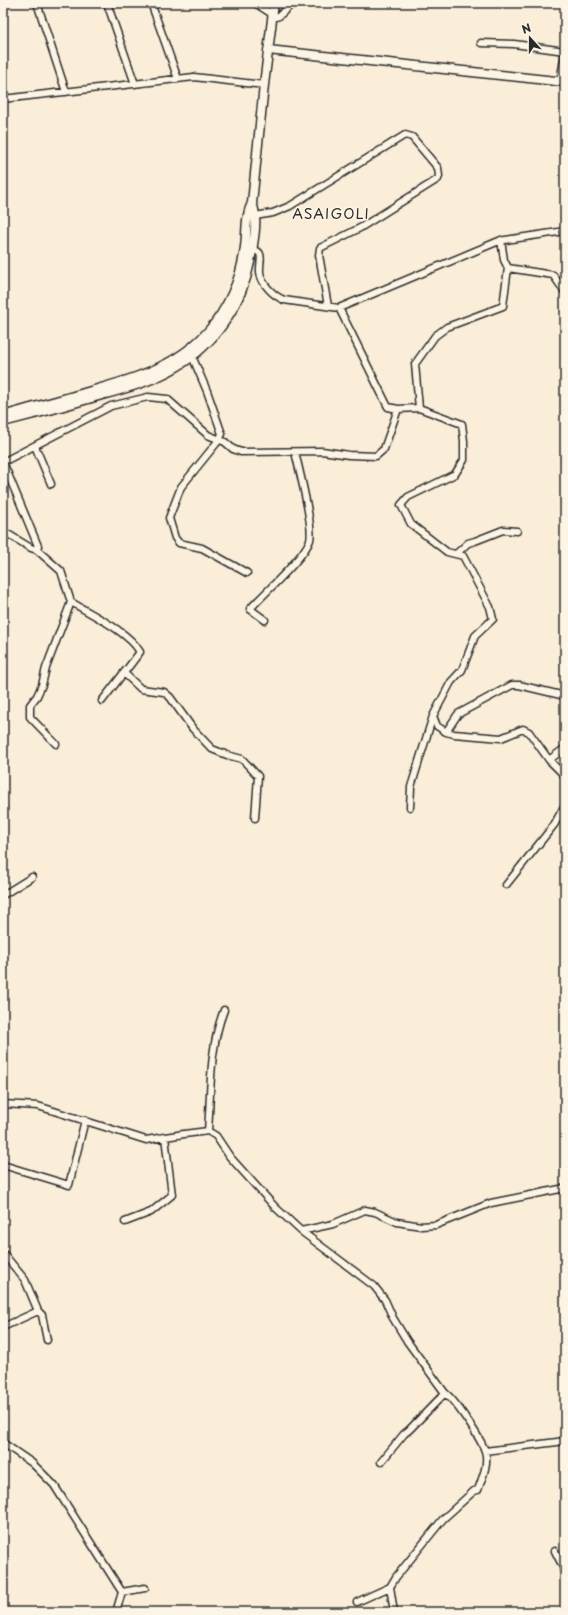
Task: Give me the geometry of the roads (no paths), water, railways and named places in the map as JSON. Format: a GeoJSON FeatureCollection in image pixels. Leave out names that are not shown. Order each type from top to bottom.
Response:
{"type":"FeatureCollection","features":[{"type":"Feature","properties":{"kind":"main road"},"geometry":{"type":"LineString","coordinates":[[3,416],[136,378],[171,362],[189,350],[210,330],[227,304],[237,282],[249,248],[248,210],[252,202],[274,3]]}},
{"type":"Feature","properties":{"kind":"main road"},"geometry":{"type":"LineString","coordinates":[[268,50],[563,82]]}},
{"type":"Feature","properties":{"kind":"main road"},"geometry":{"type":"LineString","coordinates":[[3,422],[122,390],[155,378],[179,366],[192,356],[211,339],[228,317],[245,282],[249,248],[256,211],[252,202]]}},
{"type":"Feature","properties":{"kind":"street"},"geometry":{"type":"LineString","coordinates":[[37,3],[66,92]]}},
{"type":"Feature","properties":{"kind":"street"},"geometry":{"type":"LineString","coordinates":[[107,3],[135,84]]}},
{"type":"Feature","properties":{"kind":"street"},"geometry":{"type":"LineString","coordinates":[[151,3],[178,79]]}},
{"type":"Feature","properties":{"kind":"street"},"geometry":{"type":"LineString","coordinates":[[255,3],[272,16],[279,16],[293,3]]}},
{"type":"Feature","properties":{"kind":"street"},"geometry":{"type":"LineString","coordinates":[[480,43],[514,44],[565,53],[563,82]]}},
{"type":"Feature","properties":{"kind":"street"},"geometry":{"type":"LineString","coordinates":[[3,99],[194,77],[264,85]]}},
{"type":"Feature","properties":{"kind":"street"},"geometry":{"type":"LineString","coordinates":[[255,216],[273,213],[290,206],[405,135],[412,137],[438,168],[440,172],[438,179],[360,228],[320,248],[319,255],[328,306]]}},
{"type":"Feature","properties":{"kind":"street"},"geometry":{"type":"LineString","coordinates":[[249,248],[259,252],[261,255],[260,273],[265,284],[277,297],[284,300],[339,308],[501,240],[565,231]]}},
{"type":"Feature","properties":{"kind":"street"},"geometry":{"type":"LineString","coordinates":[[420,408],[415,364],[435,336],[447,327],[503,306],[508,268],[504,260],[501,240]]}},
{"type":"Feature","properties":{"kind":"street"},"geometry":{"type":"LineString","coordinates":[[508,268],[554,275],[565,292]]}},
{"type":"Feature","properties":{"kind":"street"},"geometry":{"type":"LineString","coordinates":[[339,308],[388,407],[398,409],[420,408],[462,424],[464,460],[455,474],[408,496],[401,505],[411,524],[428,535],[442,548],[463,556],[490,607],[492,618],[475,636],[462,670],[451,682],[433,716],[411,787],[410,807]]}},
{"type":"Feature","properties":{"kind":"street"},"geometry":{"type":"LineString","coordinates":[[192,356],[218,419],[222,434],[219,440],[181,487],[170,518],[175,538],[179,543],[202,548],[247,573]]}},
{"type":"Feature","properties":{"kind":"street"},"geometry":{"type":"LineString","coordinates":[[37,550],[38,546],[3,462],[29,447],[34,446],[111,406],[148,397],[167,399],[208,435],[225,442],[233,449],[241,452],[322,451],[349,455],[376,456],[384,449],[398,409]]}},
{"type":"Feature","properties":{"kind":"street"},"geometry":{"type":"LineString","coordinates":[[34,446],[51,484]]}},
{"type":"Feature","properties":{"kind":"street"},"geometry":{"type":"LineString","coordinates":[[265,620],[250,609],[298,558],[306,548],[311,538],[310,524],[295,452]]}},
{"type":"Feature","properties":{"kind":"street"},"geometry":{"type":"LineString","coordinates":[[456,554],[468,543],[475,540],[503,530],[517,531]]}},
{"type":"Feature","properties":{"kind":"street"},"geometry":{"type":"LineString","coordinates":[[3,531],[37,550],[62,571],[71,602],[46,668],[42,685],[37,696],[30,704],[30,718],[56,744]]}},
{"type":"Feature","properties":{"kind":"street"},"geometry":{"type":"LineString","coordinates":[[71,602],[107,623],[136,645],[140,652],[102,701]]}},
{"type":"Feature","properties":{"kind":"street"},"geometry":{"type":"LineString","coordinates":[[124,673],[141,689],[164,692],[193,729],[212,749],[226,755],[242,759],[258,776],[255,818]]}},
{"type":"Feature","properties":{"kind":"street"},"geometry":{"type":"LineString","coordinates":[[446,732],[458,714],[512,685],[519,685],[565,696]]}},
{"type":"Feature","properties":{"kind":"street"},"geometry":{"type":"LineString","coordinates":[[433,716],[437,726],[446,732],[501,738],[523,730],[529,732],[549,760],[565,776]]}},
{"type":"Feature","properties":{"kind":"street"},"geometry":{"type":"LineString","coordinates":[[549,760],[565,748]]}},
{"type":"Feature","properties":{"kind":"street"},"geometry":{"type":"LineString","coordinates":[[506,885],[554,825],[565,805]]}},
{"type":"Feature","properties":{"kind":"street"},"geometry":{"type":"LineString","coordinates":[[3,895],[32,877]]}},
{"type":"Feature","properties":{"kind":"street"},"geometry":{"type":"LineString","coordinates":[[208,1131],[214,1049],[219,1022],[224,1010]]}},
{"type":"Feature","properties":{"kind":"street"},"geometry":{"type":"LineString","coordinates":[[3,1104],[38,1106],[146,1140],[208,1131],[216,1136],[230,1157],[275,1207],[301,1231],[374,1286],[385,1300],[393,1318],[407,1341],[444,1393],[449,1396],[465,1417],[485,1452],[486,1468],[478,1490],[474,1491],[443,1519],[412,1556],[390,1587],[357,1602]]}},
{"type":"Feature","properties":{"kind":"street"},"geometry":{"type":"LineString","coordinates":[[3,1165],[69,1185],[85,1120]]}},
{"type":"Feature","properties":{"kind":"street"},"geometry":{"type":"LineString","coordinates":[[125,1222],[151,1212],[172,1195],[165,1137]]}},
{"type":"Feature","properties":{"kind":"street"},"geometry":{"type":"LineString","coordinates":[[301,1231],[333,1224],[365,1210],[375,1212],[397,1222],[421,1226],[436,1225],[491,1203],[565,1188]]}},
{"type":"Feature","properties":{"kind":"street"},"geometry":{"type":"LineString","coordinates":[[3,1254],[25,1280],[38,1311],[42,1315],[47,1340]]}},
{"type":"Feature","properties":{"kind":"street"},"geometry":{"type":"LineString","coordinates":[[3,1327],[38,1311]]}},
{"type":"Feature","properties":{"kind":"street"},"geometry":{"type":"LineString","coordinates":[[381,1462],[404,1434],[410,1430],[444,1393]]}},
{"type":"Feature","properties":{"kind":"street"},"geometry":{"type":"LineString","coordinates":[[485,1452],[565,1441]]}},
{"type":"Feature","properties":{"kind":"street"},"geometry":{"type":"LineString","coordinates":[[3,1443],[32,1463],[54,1485],[122,1592],[116,1612]]}},
{"type":"Feature","properties":{"kind":"street"},"geometry":{"type":"LineString","coordinates":[[555,1551],[563,1567],[565,1579]]}},
{"type":"Feature","properties":{"kind":"street"},"geometry":{"type":"LineString","coordinates":[[390,1587],[394,1612]]}},
{"type":"Feature","properties":{"kind":"street"},"geometry":{"type":"LineString","coordinates":[[122,1592],[145,1588]]}},
{"type":"Feature","properties":{"kind":"district","name":"ASAIGOLI"},"geometry":{"type":"Point","coordinates":[331,214]}}]}
